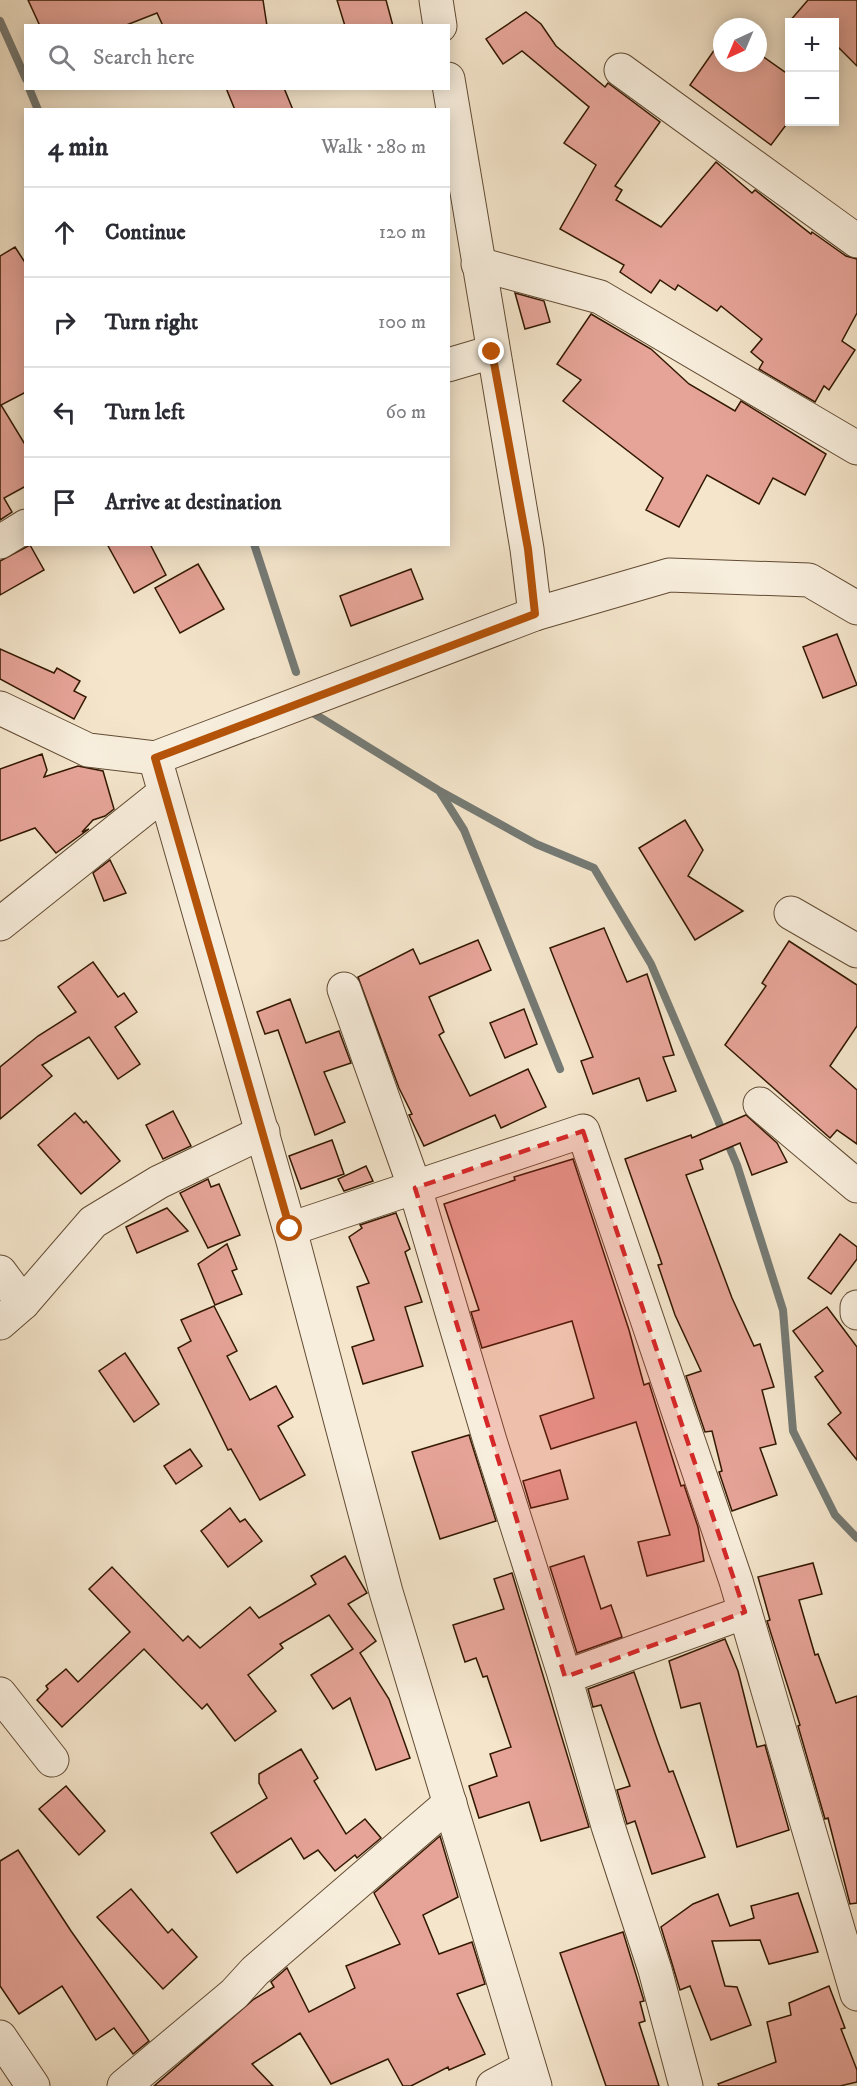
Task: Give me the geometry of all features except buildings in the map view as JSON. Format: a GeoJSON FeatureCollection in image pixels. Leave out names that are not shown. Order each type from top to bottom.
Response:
{"type":"FeatureCollection","features":[{"type":"Feature","properties":{"kind":"street"},"geometry":{"type":"LineString","coordinates":[[436,0],[440,24]]}},
{"type":"Feature","properties":{"kind":"street"},"geometry":{"type":"LineString","coordinates":[[621,70],[857,241]]}},
{"type":"Feature","properties":{"kind":"street"},"geometry":{"type":"LineString","coordinates":[[450,90],[492,352],[528,549],[535,614]]}},
{"type":"Feature","properties":{"kind":"street"},"geometry":{"type":"LineString","coordinates":[[478,264],[600,297],[857,448]]}},
{"type":"Feature","properties":{"kind":"street"},"geometry":{"type":"LineString","coordinates":[[450,364],[492,352]]}},
{"type":"Feature","properties":{"kind":"street"},"geometry":{"type":"LineString","coordinates":[[0,542],[24,527]]}},
{"type":"Feature","properties":{"kind":"street"},"geometry":{"type":"LineString","coordinates":[[0,708],[88,750],[155,758],[535,614],[669,575],[809,580],[857,608]]}},
{"type":"Feature","properties":{"kind":"street"},"geometry":{"type":"LineString","coordinates":[[155,758],[290,1229],[386,1592],[532,2077],[493,2086]]}},
{"type":"Feature","properties":{"kind":"street"},"geometry":{"type":"LineString","coordinates":[[0,924],[164,793]]}},
{"type":"Feature","properties":{"kind":"street"},"geometry":{"type":"LineString","coordinates":[[791,914],[857,951]]}},
{"type":"Feature","properties":{"kind":"street"},"geometry":{"type":"LineString","coordinates":[[344,989],[415,1188],[490,1442],[565,1677],[608,1826],[655,1970],[686,2086]]}},
{"type":"Feature","properties":{"kind":"street"},"geometry":{"type":"LineString","coordinates":[[760,1104],[857,1186]]}},
{"type":"Feature","properties":{"kind":"street"},"geometry":{"type":"LineString","coordinates":[[290,1229],[583,1131],[746,1612],[857,1994]]}},
{"type":"Feature","properties":{"kind":"street"},"geometry":{"type":"LineString","coordinates":[[11,1313],[93,1222],[159,1182],[263,1132]]}},
{"type":"Feature","properties":{"kind":"street"},"geometry":{"type":"LineString","coordinates":[[0,1272],[11,1313]]}},
{"type":"Feature","properties":{"kind":"street"},"geometry":{"type":"LineString","coordinates":[[857,1307],[857,1313]]}},
{"type":"Feature","properties":{"kind":"street"},"geometry":{"type":"LineString","coordinates":[[565,1677],[746,1612]]}},
{"type":"Feature","properties":{"kind":"street"},"geometry":{"type":"LineString","coordinates":[[0,1694],[52,1760]]}},
{"type":"Feature","properties":{"kind":"street"},"geometry":{"type":"LineString","coordinates":[[124,2086],[234,1994],[255,1971],[450,1803]]}},
{"type":"Feature","properties":{"kind":"street"},"geometry":{"type":"LineString","coordinates":[[0,2037],[33,2086]]}},
{"type":"Feature","properties":{"kind":"highlighted area"},"geometry":{"type":"Polygon","coordinates":[[[583,1131],[745,1612],[565,1677],[415,1188],[583,1131]]]}},
{"type":"Feature","properties":{"kind":"waterway"},"geometry":{"type":"LineString","coordinates":[[0,21],[24,75]]}},
{"type":"Feature","properties":{"kind":"waterway"},"geometry":{"type":"LineString","coordinates":[[30,90],[37,108]]}},
{"type":"Feature","properties":{"kind":"waterway"},"geometry":{"type":"LineString","coordinates":[[255,546],[296,672]]}},
{"type":"Feature","properties":{"kind":"waterway"},"geometry":{"type":"LineString","coordinates":[[313,713],[438,790],[536,844],[594,868],[651,964],[737,1165],[783,1310],[793,1431],[835,1515],[857,1538]]}},
{"type":"Feature","properties":{"kind":"waterway"},"geometry":{"type":"LineString","coordinates":[[440,792],[464,830],[560,1069]]}},
{"type":"Feature","properties":{"kind":"route"},"geometry":{"type":"LineString","coordinates":[[290,1229],[155,758],[535,614],[528,549],[492,352]]}}]}
